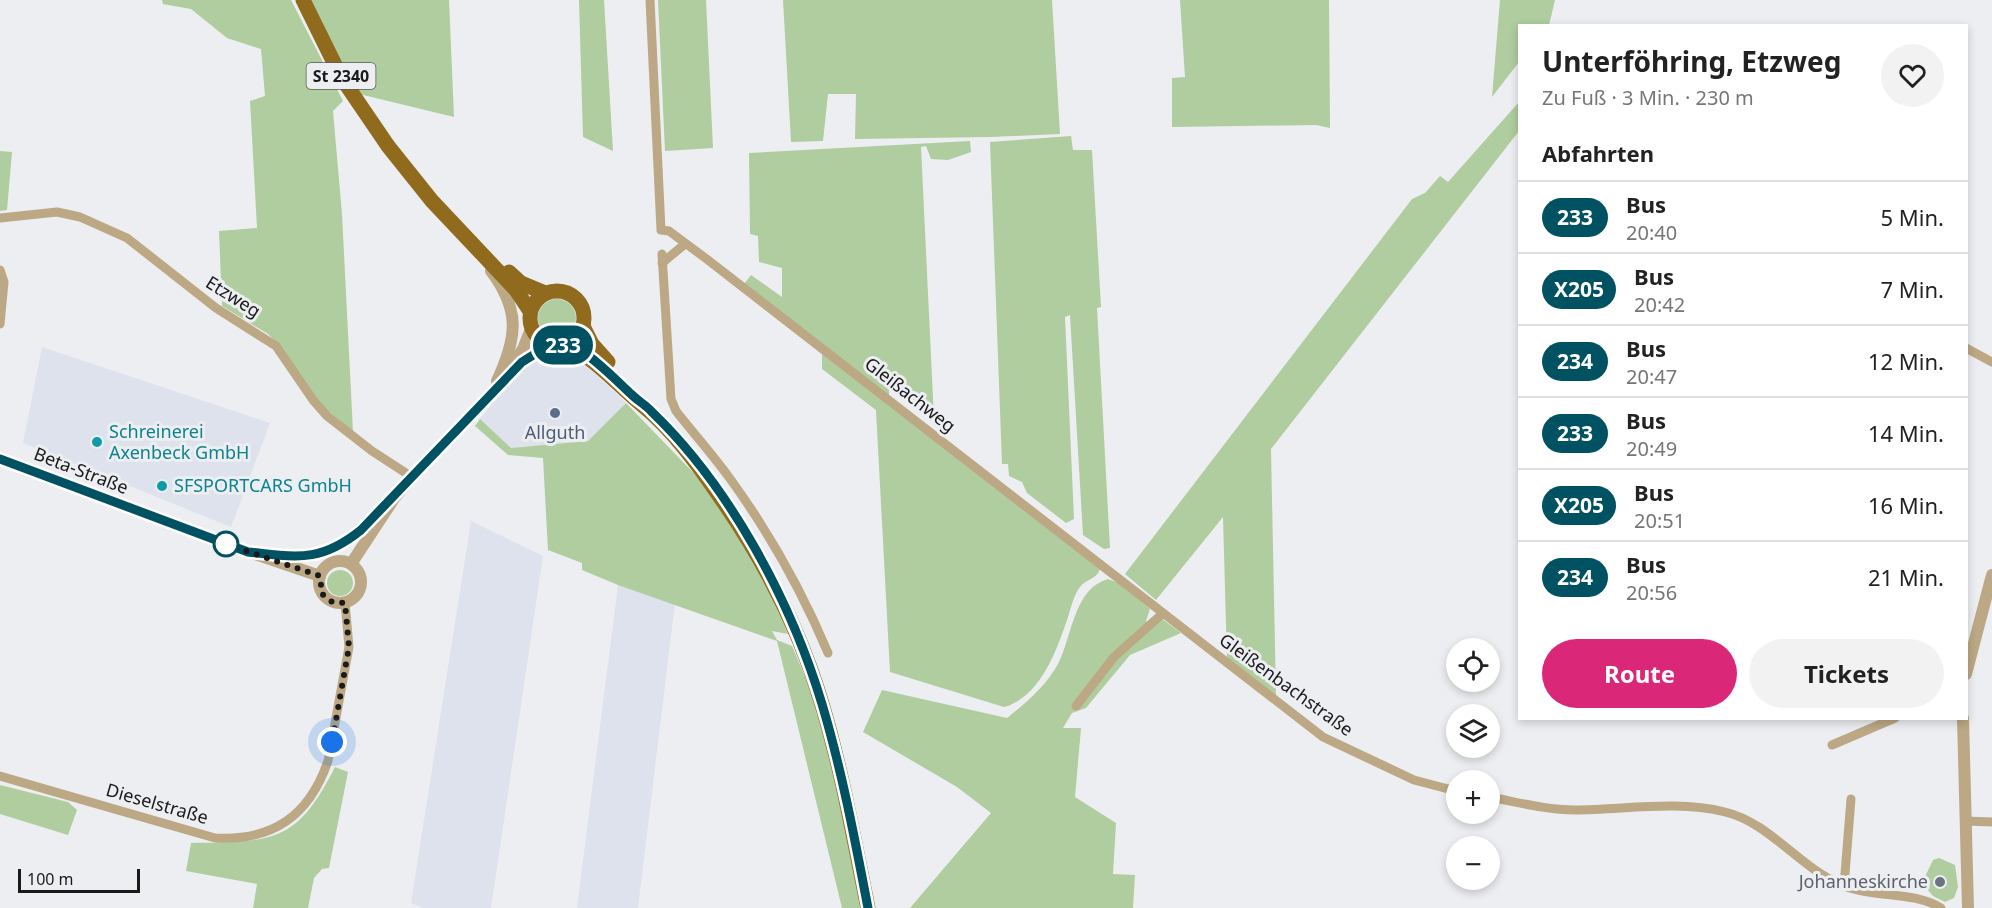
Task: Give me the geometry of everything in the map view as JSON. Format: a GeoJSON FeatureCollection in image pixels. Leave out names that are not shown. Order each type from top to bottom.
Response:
{"type":"FeatureCollection","features":[{"type":"Feature","properties":{"kind":"main road","name":"St 2340"},"geometry":{"type":"LineString","coordinates":[[303,0],[341,77],[365,115],[418,185],[516,290],[530,311]]}},
{"type":"Feature","properties":{"kind":"main road","name":"St 2340"},"geometry":{"type":"LineString","coordinates":[[483,256],[489,255],[521,283],[545,293],[565,292],[574,297],[581,305],[583,326],[592,344],[646,400],[650,409]]}},
{"type":"Feature","properties":{"kind":"main road"},"geometry":{"type":"LineString","coordinates":[[545,293],[536,300],[530,311],[531,329],[536,336],[550,345],[567,344],[574,340],[583,326]]}},
{"type":"Feature","properties":{"kind":"main road","name":"St 2340"},"geometry":{"type":"LineString","coordinates":[[567,344],[591,358],[650,409],[692,458],[737,521],[764,567],[808,663],[837,759],[868,908]]}},
{"type":"Feature","properties":{"kind":"street","name":"Gleißachweg"},"geometry":{"type":"LineString","coordinates":[[650,0],[661,230],[669,231],[1113,573]]}},
{"type":"Feature","properties":{"kind":"street","name":"Etzweg"},"geometry":{"type":"LineString","coordinates":[[0,218],[57,212],[80,217],[127,238],[216,308],[276,346],[327,416],[372,451],[412,477]]}},
{"type":"Feature","properties":{"kind":"street"},"geometry":{"type":"LineString","coordinates":[[685,244],[662,259],[671,399],[676,411],[730,479],[782,558],[799,588],[828,653]]}},
{"type":"Feature","properties":{"kind":"street"},"geometry":{"type":"LineString","coordinates":[[483,256],[509,300],[513,315],[512,346],[497,381]]}},
{"type":"Feature","properties":{"kind":"street"},"geometry":{"type":"LineString","coordinates":[[0,270],[4,292],[0,324]]}},
{"type":"Feature","properties":{"kind":"street"},"geometry":{"type":"LineString","coordinates":[[351,564],[395,498],[412,477],[460,426],[513,364],[531,329]]}},
{"type":"Feature","properties":{"kind":"street"},"geometry":{"type":"LineString","coordinates":[[460,426],[475,414],[522,362],[550,345]]}},
{"type":"Feature","properties":{"kind":"street"},"geometry":{"type":"LineString","coordinates":[[1968,349],[1992,362]]}},
{"type":"Feature","properties":{"kind":"street","name":"Beta-Straße"},"geometry":{"type":"LineString","coordinates":[[0,459],[248,552],[320,576]]}},
{"type":"Feature","properties":{"kind":"street"},"geometry":{"type":"LineString","coordinates":[[248,552],[300,557],[322,554],[347,541],[395,498]]}},
{"type":"Feature","properties":{"kind":"street"},"geometry":{"type":"LineString","coordinates":[[333,563],[351,564],[359,573],[361,586],[356,597],[345,603],[332,602],[322,594],[320,576],[333,563]]}},
{"type":"Feature","properties":{"kind":"street","name":"Gleißenbachstraße"},"geometry":{"type":"LineString","coordinates":[[1113,573],[1162,614],[1323,737],[1414,780],[1446,788]]}},
{"type":"Feature","properties":{"kind":"street"},"geometry":{"type":"LineString","coordinates":[[1968,666],[1992,576]]}},
{"type":"Feature","properties":{"kind":"street","name":"Dieselstraße"},"geometry":{"type":"LineString","coordinates":[[0,776],[215,838],[249,837],[284,824],[310,799],[328,761],[349,647],[345,603]]}},
{"type":"Feature","properties":{"kind":"street"},"geometry":{"type":"LineString","coordinates":[[1076,706],[1114,657],[1162,614]]}},
{"type":"Feature","properties":{"kind":"street"},"geometry":{"type":"LineString","coordinates":[[1832,745],[1890,720]]}},
{"type":"Feature","properties":{"kind":"street"},"geometry":{"type":"LineString","coordinates":[[1963,720],[1968,908]]}},
{"type":"Feature","properties":{"kind":"street"},"geometry":{"type":"LineString","coordinates":[[1500,799],[1573,810],[1675,806],[1725,812],[1760,829],[1814,871],[1844,886],[1886,897],[1922,899],[1941,908]]}},
{"type":"Feature","properties":{"kind":"street"},"geometry":{"type":"LineString","coordinates":[[1844,886],[1851,799]]}},
{"type":"Feature","properties":{"kind":"street"},"geometry":{"type":"LineString","coordinates":[[1965,821],[1992,822]]}},
{"type":"Feature","properties":{"kind":"shaded area"},"geometry":{"type":"Polygon","coordinates":[[[42,347],[270,423],[231,527],[23,443],[42,347]]]}},
{"type":"Feature","properties":{"kind":"shaded area"},"geometry":{"type":"Polygon","coordinates":[[[575,354],[626,403],[588,441],[511,448],[480,419],[515,373],[537,358],[575,354]]]}},
{"type":"Feature","properties":{"kind":"shaded area"},"geometry":{"type":"Polygon","coordinates":[[[471,521],[543,556],[491,908],[423,908],[411,903],[471,521]]]}},
{"type":"Feature","properties":{"kind":"shaded area"},"geometry":{"type":"Polygon","coordinates":[[[618,585],[675,603],[638,908],[577,908],[618,585]]]}},
{"type":"Feature","properties":{"kind":"green space"},"geometry":{"type":"Polygon","coordinates":[[[162,0],[291,0],[343,101],[333,111],[342,214],[353,432],[322,406],[279,345],[268,334],[222,306],[219,231],[257,228],[250,101],[265,96],[261,49],[227,38],[191,9],[163,4],[162,0]]]}},
{"type":"Feature","properties":{"kind":"green space"},"geometry":{"type":"Polygon","coordinates":[[[310,0],[449,0],[454,117],[359,94],[325,33],[310,0]]]}},
{"type":"Feature","properties":{"kind":"green space"},"geometry":{"type":"Polygon","coordinates":[[[579,0],[604,0],[613,151],[583,137],[579,0]]]}},
{"type":"Feature","properties":{"kind":"green space"},"geometry":{"type":"Polygon","coordinates":[[[658,0],[706,0],[713,148],[665,151],[658,0]]]}},
{"type":"Feature","properties":{"kind":"green space"},"geometry":{"type":"Polygon","coordinates":[[[783,0],[1052,0],[1060,134],[855,139],[856,94],[828,94],[823,141],[791,142],[783,0]]]}},
{"type":"Feature","properties":{"kind":"green space"},"geometry":{"type":"Polygon","coordinates":[[[1180,0],[1329,0],[1330,128],[1316,125],[1172,127],[1172,78],[1185,77],[1180,0]]]}},
{"type":"Feature","properties":{"kind":"green space"},"geometry":{"type":"Polygon","coordinates":[[[1500,0],[1555,0],[1549,24],[1518,24],[1518,63],[1492,97],[1500,0]]]}},
{"type":"Feature","properties":{"kind":"green space"},"geometry":{"type":"Polygon","coordinates":[[[1518,103],[1518,132],[1271,449],[1276,697],[1227,661],[1223,517],[1156,600],[1125,574],[1412,199],[1425,193],[1440,176],[1448,182],[1518,103]]]}},
{"type":"Feature","properties":{"kind":"green space"},"geometry":{"type":"Polygon","coordinates":[[[1071,136],[1073,150],[1092,150],[1101,307],[1097,308],[1110,548],[1104,549],[1083,535],[1070,315],[1065,317],[1074,519],[1066,523],[1027,493],[1022,482],[1009,476],[1008,464],[1002,464],[990,142],[1071,136]]]}},
{"type":"Feature","properties":{"kind":"green space"},"geometry":{"type":"Polygon","coordinates":[[[970,141],[971,152],[948,160],[931,159],[926,146],[921,147],[934,419],[889,387],[889,397],[744,284],[751,275],[782,297],[782,268],[759,262],[758,236],[750,234],[749,153],[970,141]]]}},
{"type":"Feature","properties":{"kind":"green space"},"geometry":{"type":"Polygon","coordinates":[[[0,151],[12,152],[7,210],[0,211],[0,151]]]}},
{"type":"Feature","properties":{"kind":"green space"},"geometry":{"type":"Polygon","coordinates":[[[557,299],[571,304],[576,318],[571,332],[557,337],[543,332],[538,318],[543,304],[557,299]]]}},
{"type":"Feature","properties":{"kind":"green space"},"geometry":{"type":"Polygon","coordinates":[[[822,354],[1100,569],[1096,575],[1082,584],[1076,593],[1059,643],[1038,683],[1017,702],[1004,707],[890,672],[876,410],[822,369],[822,354]]]}},
{"type":"Feature","properties":{"kind":"green space"},"geometry":{"type":"Polygon","coordinates":[[[626,403],[709,489],[767,582],[788,634],[772,631],[777,640],[792,646],[817,705],[863,908],[842,908],[777,641],[618,585],[582,570],[582,563],[548,550],[543,458],[508,455],[475,426],[480,419],[511,448],[588,441],[626,403]]]}},
{"type":"Feature","properties":{"kind":"green space"},"geometry":{"type":"Polygon","coordinates":[[[340,570],[349,574],[353,583],[349,592],[340,596],[331,592],[327,583],[331,574],[340,570]]]}},
{"type":"Feature","properties":{"kind":"green space"},"geometry":{"type":"Polygon","coordinates":[[[1108,579],[1121,584],[1150,609],[1146,621],[1152,626],[1162,619],[1181,633],[1130,655],[1086,708],[1072,713],[1063,728],[1081,728],[1075,797],[1116,823],[1113,874],[1135,875],[1133,908],[910,908],[991,813],[957,787],[863,732],[882,690],[1007,718],[1048,680],[1063,653],[1081,603],[1097,584],[1108,579]]]}},
{"type":"Feature","properties":{"kind":"green space"},"geometry":{"type":"Polygon","coordinates":[[[335,767],[348,772],[329,868],[322,869],[314,878],[308,908],[253,908],[257,884],[186,871],[191,843],[262,839],[279,834],[294,825],[321,793],[335,767]]]}},
{"type":"Feature","properties":{"kind":"green space"},"geometry":{"type":"Polygon","coordinates":[[[0,785],[68,802],[77,810],[68,835],[0,814],[0,785]]]}},
{"type":"Feature","properties":{"kind":"green space"},"geometry":{"type":"Polygon","coordinates":[[[1939,858],[1955,865],[1958,887],[1954,898],[1945,902],[1933,896],[1922,883],[1933,860],[1939,858]]]}},
{"type":"Feature","properties":{"kind":"bus line","name":"233"},"geometry":{"type":"LineString","coordinates":[[0,459],[248,552],[290,557],[314,556],[336,549],[361,530],[395,498],[460,426],[493,396],[522,362],[550,345],[567,344],[591,358],[650,409],[692,458],[752,543],[793,627],[822,704],[837,759],[868,908]]}},
{"type":"Feature","properties":{"kind":"place","name":"Allguth"},"geometry":{"type":"Point","coordinates":[555,413]}},
{"type":"Feature","properties":{"kind":"place","name":"Schreinerei Axenbeck GmbH"},"geometry":{"type":"Point","coordinates":[97,442]}},
{"type":"Feature","properties":{"kind":"place","name":"SFSPORTCARS GmbH"},"geometry":{"type":"Point","coordinates":[162,486]}},
{"type":"Feature","properties":{"kind":"place","name":"Johanneskirche"},"geometry":{"type":"Point","coordinates":[1940,882]}},
{"type":"Feature","properties":{"kind":"route"},"geometry":{"type":"LineString","coordinates":[[226,544],[320,576],[322,594],[332,602],[345,603],[349,647],[332,742]]}}]}
